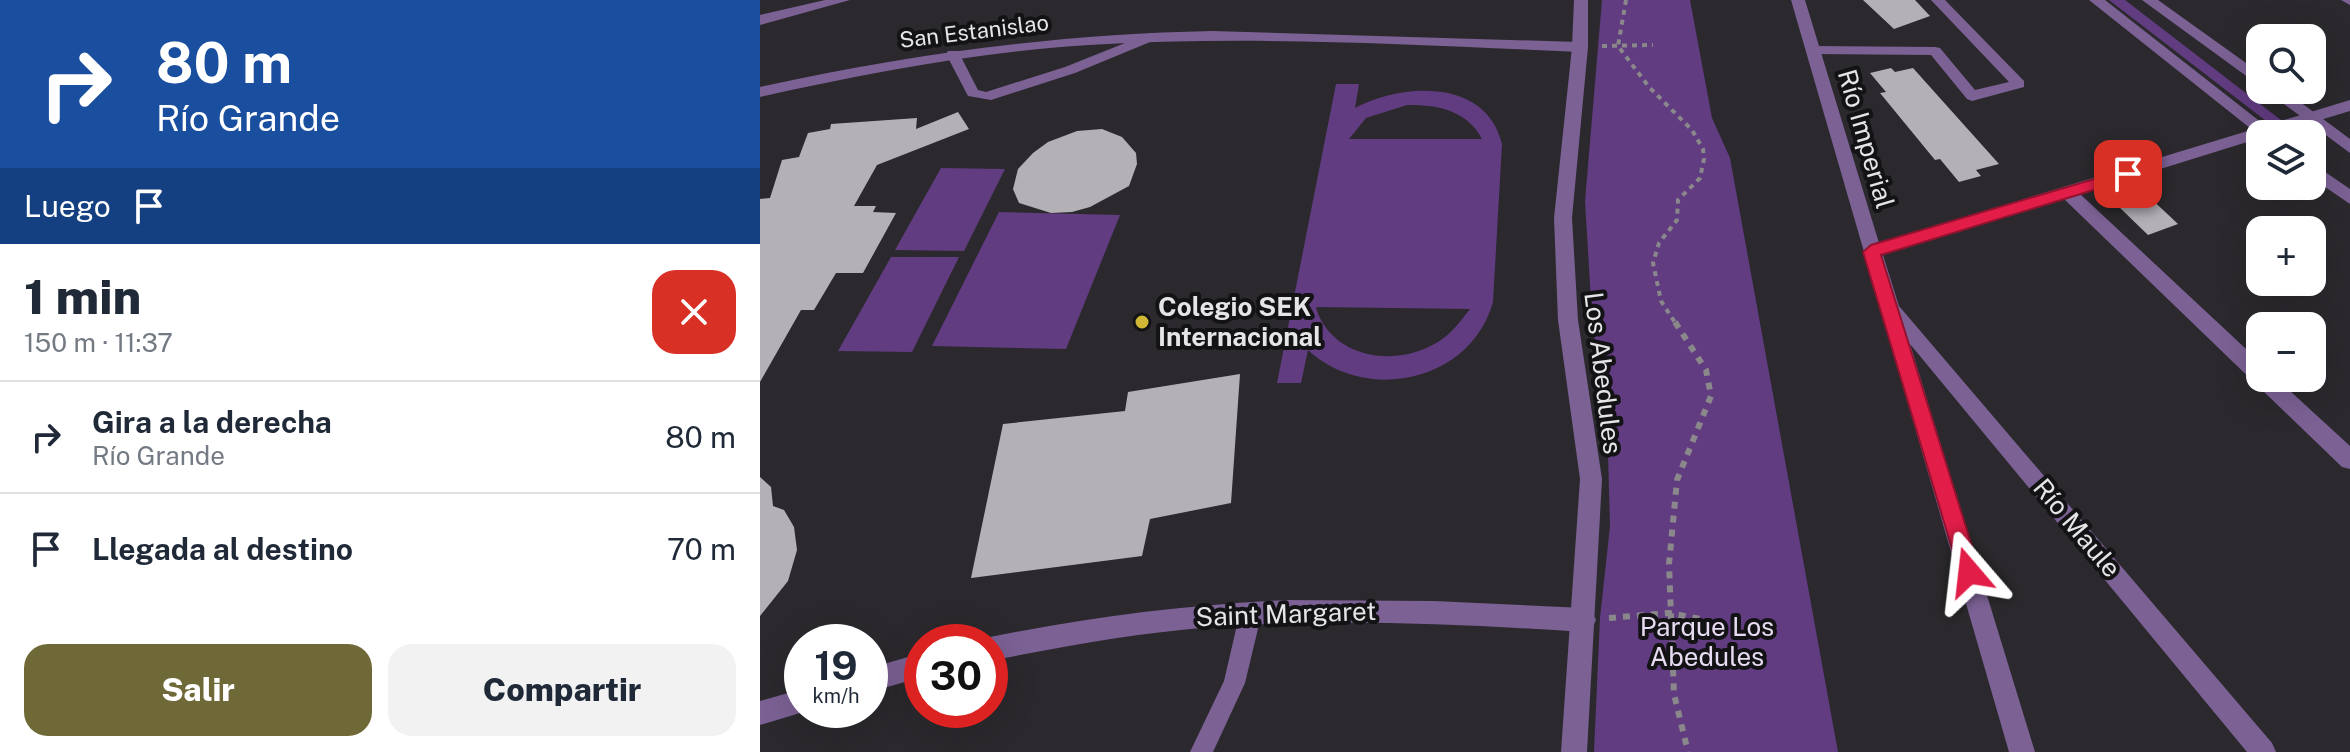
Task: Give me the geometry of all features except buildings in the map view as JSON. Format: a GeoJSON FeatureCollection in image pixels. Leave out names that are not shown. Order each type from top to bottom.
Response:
{"type":"FeatureCollection","features":[{"type":"Feature","properties":{"kind":"street"},"geometry":{"type":"LineString","coordinates":[[760,20],[843,0]]}},
{"type":"Feature","properties":{"kind":"street","name":"Los Abedules"},"geometry":{"type":"LineString","coordinates":[[1574,752],[1591,479],[1568,320],[1563,218],[1580,47],[1581,0]]}},
{"type":"Feature","properties":{"kind":"street","name":"Río Imperial"},"geometry":{"type":"LineString","coordinates":[[1798,0],[2022,752]]}},
{"type":"Feature","properties":{"kind":"street"},"geometry":{"type":"LineString","coordinates":[[2096,0],[2250,120]]}},
{"type":"Feature","properties":{"kind":"street"},"geometry":{"type":"LineString","coordinates":[[2149,0],[2246,71]]}},
{"type":"Feature","properties":{"kind":"street","name":"San Estanislao"},"geometry":{"type":"LineString","coordinates":[[760,92],[847,72],[953,54],[1045,43],[1150,37],[1580,47]]}},
{"type":"Feature","properties":{"kind":"street"},"geometry":{"type":"LineString","coordinates":[[2292,104],[2350,147]]}},
{"type":"Feature","properties":{"kind":"street"},"geometry":{"type":"LineString","coordinates":[[2306,120],[2350,105]]}},
{"type":"Feature","properties":{"kind":"street"},"geometry":{"type":"LineString","coordinates":[[1871,252],[2246,139]]}},
{"type":"Feature","properties":{"kind":"street"},"geometry":{"type":"LineString","coordinates":[[2326,180],[2350,198]]}},
{"type":"Feature","properties":{"kind":"street"},"geometry":{"type":"LineString","coordinates":[[2068,193],[2246,362]]}},
{"type":"Feature","properties":{"kind":"street","name":"Río Maule"},"geometry":{"type":"LineString","coordinates":[[1890,306],[2263,752]]}},
{"type":"Feature","properties":{"kind":"street"},"geometry":{"type":"LineString","coordinates":[[2278,392],[2350,460]]}},
{"type":"Feature","properties":{"kind":"street","name":"Saint Margaret"},"geometry":{"type":"LineString","coordinates":[[1008,646],[1101,629],[1251,612],[1410,609],[1584,620]]}},
{"type":"Feature","properties":{"kind":"street"},"geometry":{"type":"LineString","coordinates":[[760,713],[784,706]]}},
{"type":"Feature","properties":{"kind":"lane"},"geometry":{"type":"LineString","coordinates":[[1813,50],[1935,51],[1972,96],[2019,84],[1938,0]]}},
{"type":"Feature","properties":{"kind":"lane"},"geometry":{"type":"LineString","coordinates":[[953,54],[973,93],[986,97],[1056,75],[1150,37]]}},
{"type":"Feature","properties":{"kind":"lane"},"geometry":{"type":"LineString","coordinates":[[1201,752],[1234,683],[1251,612]]}},
{"type":"Feature","properties":{"kind":"path"},"geometry":{"type":"LineString","coordinates":[[1626,0],[1618,46],[1660,99],[1683,118],[1698,140],[1705,162],[1702,175],[1679,193],[1674,205],[1677,220],[1659,243],[1653,263],[1661,301],[1706,370],[1711,396],[1677,480],[1669,613],[1674,694],[1688,752]]}},
{"type":"Feature","properties":{"kind":"path"},"geometry":{"type":"LineString","coordinates":[[1580,47],[1653,45]]}},
{"type":"Feature","properties":{"kind":"path"},"geometry":{"type":"LineString","coordinates":[[1584,620],[1669,613],[1701,619]]}},
{"type":"Feature","properties":{"kind":"green space","name":"Parque Los Abedules"},"geometry":{"type":"Polygon","coordinates":[[[1602,0],[1690,0],[1712,118],[1730,158],[1838,752],[1594,752],[1600,618],[1610,526],[1608,453],[1592,317],[1585,201],[1602,0]]]}},
{"type":"Feature","properties":{"kind":"green space"},"geometry":{"type":"Polygon","coordinates":[[[2109,0],[2125,0],[2246,93],[2246,104],[2260,104],[2281,120],[2265,120],[2109,0]]]}},
{"type":"Feature","properties":{"kind":"green space"},"geometry":{"type":"Polygon","coordinates":[[[1336,84],[1359,84],[1355,108],[1396,94],[1418,91],[1461,97],[1479,107],[1493,122],[1502,144],[1493,302],[1481,329],[1463,351],[1440,367],[1414,376],[1386,380],[1358,377],[1332,367],[1308,350],[1301,383],[1277,383],[1336,84]],[[1407,105],[1366,118],[1349,139],[1482,139],[1469,122],[1450,111],[1407,105]],[[1317,307],[1325,326],[1338,340],[1372,355],[1391,356],[1410,354],[1445,337],[1470,309],[1317,307]]]}},
{"type":"Feature","properties":{"kind":"green space"},"geometry":{"type":"Polygon","coordinates":[[[941,168],[1005,169],[964,251],[895,250],[941,168]]]}},
{"type":"Feature","properties":{"kind":"green space"},"geometry":{"type":"Polygon","coordinates":[[[999,212],[1120,215],[1066,349],[932,346],[999,212]]]}},
{"type":"Feature","properties":{"kind":"green space"},"geometry":{"type":"Polygon","coordinates":[[[891,257],[959,257],[912,352],[838,351],[891,257]]]}},
{"type":"Feature","properties":{"kind":"place","name":"Colegio SEK Internacional"},"geometry":{"type":"Point","coordinates":[1142,322]}},
{"type":"Feature","properties":{"kind":"route"},"geometry":{"type":"LineString","coordinates":[[1969,572],[1899,335],[1871,252],[2128,174]]}}]}
